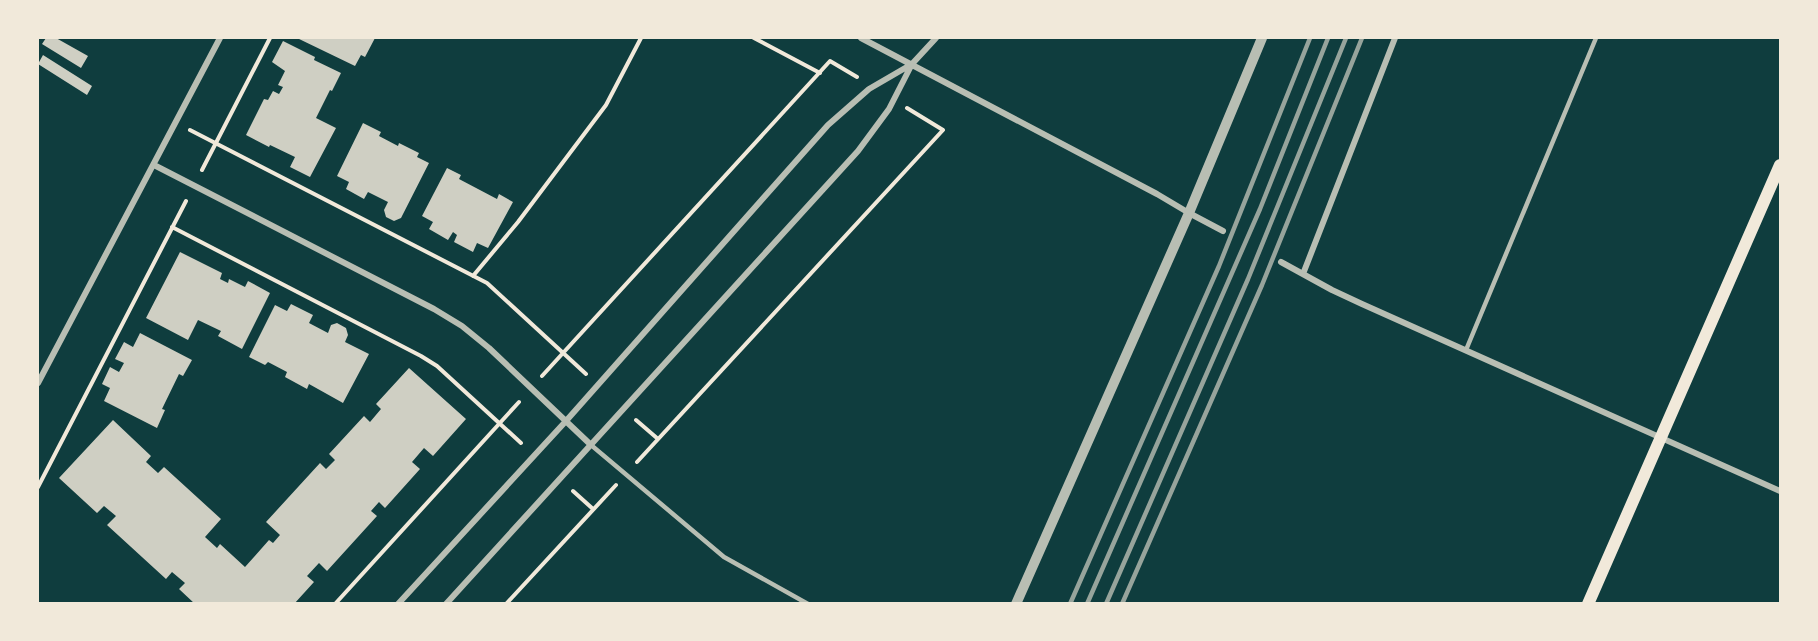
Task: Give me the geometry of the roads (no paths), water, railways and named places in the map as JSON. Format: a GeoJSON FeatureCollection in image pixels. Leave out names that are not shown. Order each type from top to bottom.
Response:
{"type":"FeatureCollection","features":[{"type":"Feature","properties":{"kind":"main road"},"geometry":{"type":"LineString","coordinates":[[1588,603],[1780,165]]}},
{"type":"Feature","properties":{"kind":"street"},"geometry":{"type":"LineString","coordinates":[[38,383],[220,38]]}},
{"type":"Feature","properties":{"kind":"street"},"geometry":{"type":"LineString","coordinates":[[861,38],[1223,231]]}},
{"type":"Feature","properties":{"kind":"street"},"geometry":{"type":"LineString","coordinates":[[446,603],[858,151],[889,109],[912,64],[936,38]]}},
{"type":"Feature","properties":{"kind":"street"},"geometry":{"type":"LineString","coordinates":[[1016,603],[1189,213],[1262,38]]}},
{"type":"Feature","properties":{"kind":"street"},"geometry":{"type":"LineString","coordinates":[[1303,274],[1395,38]]}},
{"type":"Feature","properties":{"kind":"street"},"geometry":{"type":"LineString","coordinates":[[398,603],[535,456],[828,125],[868,89],[912,64]]}},
{"type":"Feature","properties":{"kind":"street"},"geometry":{"type":"LineString","coordinates":[[154,165],[434,309],[462,326],[489,348],[591,445]]}},
{"type":"Feature","properties":{"kind":"street"},"geometry":{"type":"LineString","coordinates":[[1281,262],[1362,304],[1780,491]]}},
{"type":"Feature","properties":{"kind":"lane"},"geometry":{"type":"LineString","coordinates":[[1466,350],[1596,38]]}},
{"type":"Feature","properties":{"kind":"lane"},"geometry":{"type":"LineString","coordinates":[[591,445],[724,557],[808,603]]}},
{"type":"Feature","properties":{"kind":"railway"},"geometry":{"type":"LineString","coordinates":[[1070,604],[1219,266],[1310,38]]}},
{"type":"Feature","properties":{"kind":"railway"},"geometry":{"type":"LineString","coordinates":[[1087,604],[1260,209],[1328,38]]}},
{"type":"Feature","properties":{"kind":"railway"},"geometry":{"type":"LineString","coordinates":[[1106,604],[1248,279],[1346,38]]}},
{"type":"Feature","properties":{"kind":"railway"},"geometry":{"type":"LineString","coordinates":[[1122,604],[1262,285],[1362,38]]}}]}
